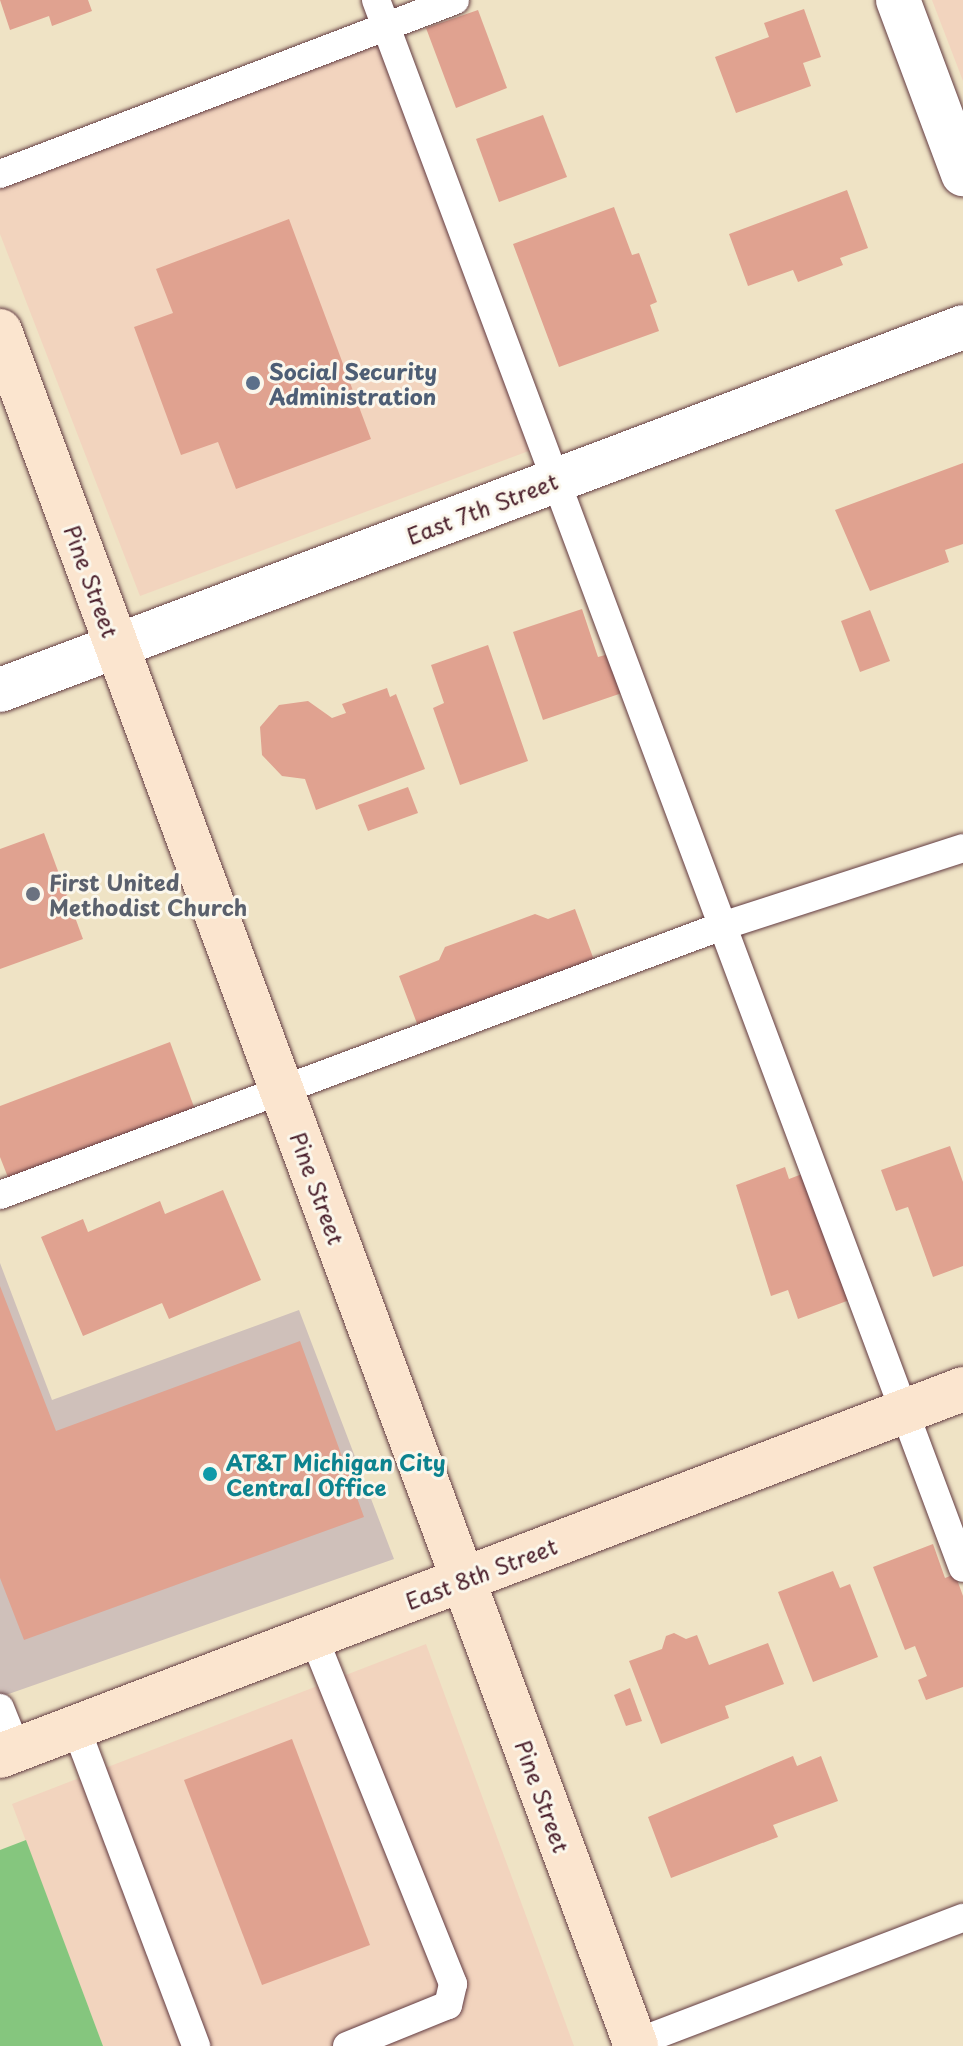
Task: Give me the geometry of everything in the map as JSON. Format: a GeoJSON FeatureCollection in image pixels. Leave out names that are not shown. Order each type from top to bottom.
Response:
{"type":"FeatureCollection","features":[{"type":"Feature","properties":{"kind":"street"},"geometry":{"type":"LineString","coordinates":[[898,0],[963,174]]}},
{"type":"Feature","properties":{"kind":"street","name":"East 7th Street"},"geometry":{"type":"LineString","coordinates":[[0,690],[963,327]]}},
{"type":"Feature","properties":{"kind":"street","name":"Pine Street"},"geometry":{"type":"LineString","coordinates":[[0,331],[635,2045]]}},
{"type":"Feature","properties":{"kind":"street","name":"East 8th Street"},"geometry":{"type":"LineString","coordinates":[[8,1753],[963,1389]]}},
{"type":"Feature","properties":{"kind":"lane"},"geometry":{"type":"LineString","coordinates":[[0,174],[381,13],[455,0]]}},
{"type":"Feature","properties":{"kind":"lane"},"geometry":{"type":"LineString","coordinates":[[381,13],[963,1568]]}},
{"type":"Feature","properties":{"kind":"lane"},"geometry":{"type":"LineString","coordinates":[[0,1195],[722,926],[963,848]]}},
{"type":"Feature","properties":{"kind":"lane"},"geometry":{"type":"LineString","coordinates":[[314,1638],[453,1984],[448,2005],[347,2046]]}},
{"type":"Feature","properties":{"kind":"lane"},"geometry":{"type":"LineString","coordinates":[[0,1708],[8,1753]]}},
{"type":"Feature","properties":{"kind":"lane"},"geometry":{"type":"LineString","coordinates":[[76,1728],[196,2046]]}},
{"type":"Feature","properties":{"kind":"lane"},"geometry":{"type":"LineString","coordinates":[[635,2045],[963,1918]]}},
{"type":"Feature","properties":{"kind":"shaded area"},"geometry":{"type":"Polygon","coordinates":[[[932,0],[963,0],[963,81],[932,0]]]}},
{"type":"Feature","properties":{"kind":"shaded area"},"geometry":{"type":"Polygon","coordinates":[[[386,26],[542,446],[140,596],[0,234],[0,174],[386,26]]]}},
{"type":"Feature","properties":{"kind":"shaded area"},"geometry":{"type":"Polygon","coordinates":[[[0,1263],[52,1400],[299,1310],[394,1559],[0,1697],[0,1263]]]}},
{"type":"Feature","properties":{"kind":"shaded area"},"geometry":{"type":"Polygon","coordinates":[[[426,1644],[574,2046],[103,2046],[12,1804],[426,1644]]]}},
{"type":"Feature","properties":{"kind":"green space"},"geometry":{"type":"Polygon","coordinates":[[[26,1840],[103,2046],[0,2046],[0,1850],[26,1840]]]}},
{"type":"Feature","properties":{"kind":"building"},"geometry":{"type":"Polygon","coordinates":[[[0,0],[88,0],[92,11],[52,26],[49,16],[10,30],[0,0]]]}},
{"type":"Feature","properties":{"kind":"building"},"geometry":{"type":"Polygon","coordinates":[[[804,9],[821,57],[803,63],[811,86],[736,113],[715,57],[769,37],[764,23],[804,9]]]}},
{"type":"Feature","properties":{"kind":"building"},"geometry":{"type":"Polygon","coordinates":[[[478,10],[507,88],[456,108],[426,28],[478,10]]]}},
{"type":"Feature","properties":{"kind":"building"},"geometry":{"type":"Polygon","coordinates":[[[543,115],[567,177],[499,202],[476,139],[543,115]]]}},
{"type":"Feature","properties":{"kind":"building"},"geometry":{"type":"Polygon","coordinates":[[[847,190],[868,248],[840,258],[843,265],[798,282],[793,270],[748,286],[729,234],[847,190]]]}},
{"type":"Feature","properties":{"kind":"building"},"geometry":{"type":"Polygon","coordinates":[[[614,207],[632,255],[639,253],[657,302],[650,305],[659,331],[559,367],[513,244],[614,207]]]}},
{"type":"Feature","properties":{"kind":"building","name":"Social Security Administration"},"geometry":{"type":"Polygon","coordinates":[[[289,219],[371,439],[236,489],[218,442],[181,455],[134,327],[173,313],[156,269],[289,219]]]}},
{"type":"Feature","properties":{"kind":"building"},"geometry":{"type":"Polygon","coordinates":[[[963,463],[963,544],[945,550],[949,562],[870,591],[835,510],[963,463]]]}},
{"type":"Feature","properties":{"kind":"building"},"geometry":{"type":"Polygon","coordinates":[[[582,609],[598,657],[609,654],[622,693],[543,720],[513,632],[582,609]]]}},
{"type":"Feature","properties":{"kind":"building"},"geometry":{"type":"Polygon","coordinates":[[[870,610],[890,661],[860,672],[841,621],[870,610]]]}},
{"type":"Feature","properties":{"kind":"building"},"geometry":{"type":"Polygon","coordinates":[[[488,645],[528,761],[460,785],[433,708],[444,703],[431,665],[488,645]]]}},
{"type":"Feature","properties":{"kind":"building"},"geometry":{"type":"Polygon","coordinates":[[[387,688],[390,697],[396,694],[425,769],[316,810],[305,779],[282,776],[262,755],[260,727],[279,705],[308,701],[332,718],[346,713],[342,704],[387,688]]]}},
{"type":"Feature","properties":{"kind":"building"},"geometry":{"type":"Polygon","coordinates":[[[408,787],[418,813],[368,831],[358,805],[408,787]]]}},
{"type":"Feature","properties":{"kind":"building","name":"First United Methodist Church"},"geometry":{"type":"Polygon","coordinates":[[[44,833],[83,939],[0,969],[0,849],[44,833]]]}},
{"type":"Feature","properties":{"kind":"building"},"geometry":{"type":"Polygon","coordinates":[[[575,909],[597,968],[421,1034],[399,976],[439,960],[445,947],[535,914],[548,919],[575,909]]]}},
{"type":"Feature","properties":{"kind":"building"},"geometry":{"type":"Polygon","coordinates":[[[170,1042],[197,1115],[11,1185],[0,1157],[0,1106],[170,1042]]]}},
{"type":"Feature","properties":{"kind":"building"},"geometry":{"type":"Polygon","coordinates":[[[950,1146],[963,1182],[963,1266],[933,1277],[908,1207],[896,1211],[881,1170],[950,1146]]]}},
{"type":"Feature","properties":{"kind":"building"},"geometry":{"type":"Polygon","coordinates":[[[785,1167],[789,1179],[810,1171],[855,1298],[798,1319],[788,1290],[771,1296],[736,1185],[785,1167]]]}},
{"type":"Feature","properties":{"kind":"building"},"geometry":{"type":"Polygon","coordinates":[[[223,1190],[261,1280],[169,1319],[162,1303],[83,1336],[41,1237],[83,1219],[88,1232],[160,1201],[165,1214],[223,1190]]]}},
{"type":"Feature","properties":{"kind":"building","name":"AT&T Michigan City Central Office"},"geometry":{"type":"Polygon","coordinates":[[[0,1286],[56,1431],[300,1341],[364,1517],[24,1640],[0,1578],[0,1286]]]}},
{"type":"Feature","properties":{"kind":"building"},"geometry":{"type":"Polygon","coordinates":[[[933,1544],[945,1578],[955,1574],[963,1596],[963,1687],[926,1700],[918,1680],[927,1676],[915,1646],[905,1650],[873,1567],[933,1544]]]}},
{"type":"Feature","properties":{"kind":"building"},"geometry":{"type":"Polygon","coordinates":[[[833,1571],[840,1588],[850,1584],[878,1657],[813,1682],[778,1592],[833,1571]]]}},
{"type":"Feature","properties":{"kind":"building"},"geometry":{"type":"Polygon","coordinates":[[[674,1633],[686,1639],[697,1635],[709,1665],[768,1643],[784,1684],[725,1706],[729,1718],[661,1744],[629,1661],[662,1649],[666,1636],[674,1633]]]}},
{"type":"Feature","properties":{"kind":"building"},"geometry":{"type":"Polygon","coordinates":[[[630,1688],[642,1721],[626,1726],[614,1695],[630,1688]]]}},
{"type":"Feature","properties":{"kind":"building"},"geometry":{"type":"Polygon","coordinates":[[[292,1739],[370,1945],[262,1985],[184,1780],[292,1739]]]}},
{"type":"Feature","properties":{"kind":"building"},"geometry":{"type":"Polygon","coordinates":[[[793,1756],[797,1766],[821,1756],[838,1801],[773,1825],[778,1837],[671,1878],[648,1817],[793,1756]]]}},
{"type":"Feature","properties":{"kind":"place","name":"Social Security Administration"},"geometry":{"type":"Point","coordinates":[253,383]}},
{"type":"Feature","properties":{"kind":"place","name":"First United Methodist Church"},"geometry":{"type":"Point","coordinates":[33,894]}},
{"type":"Feature","properties":{"kind":"place","name":"AT&T Michigan City Central Office"},"geometry":{"type":"Point","coordinates":[210,1474]}}]}
